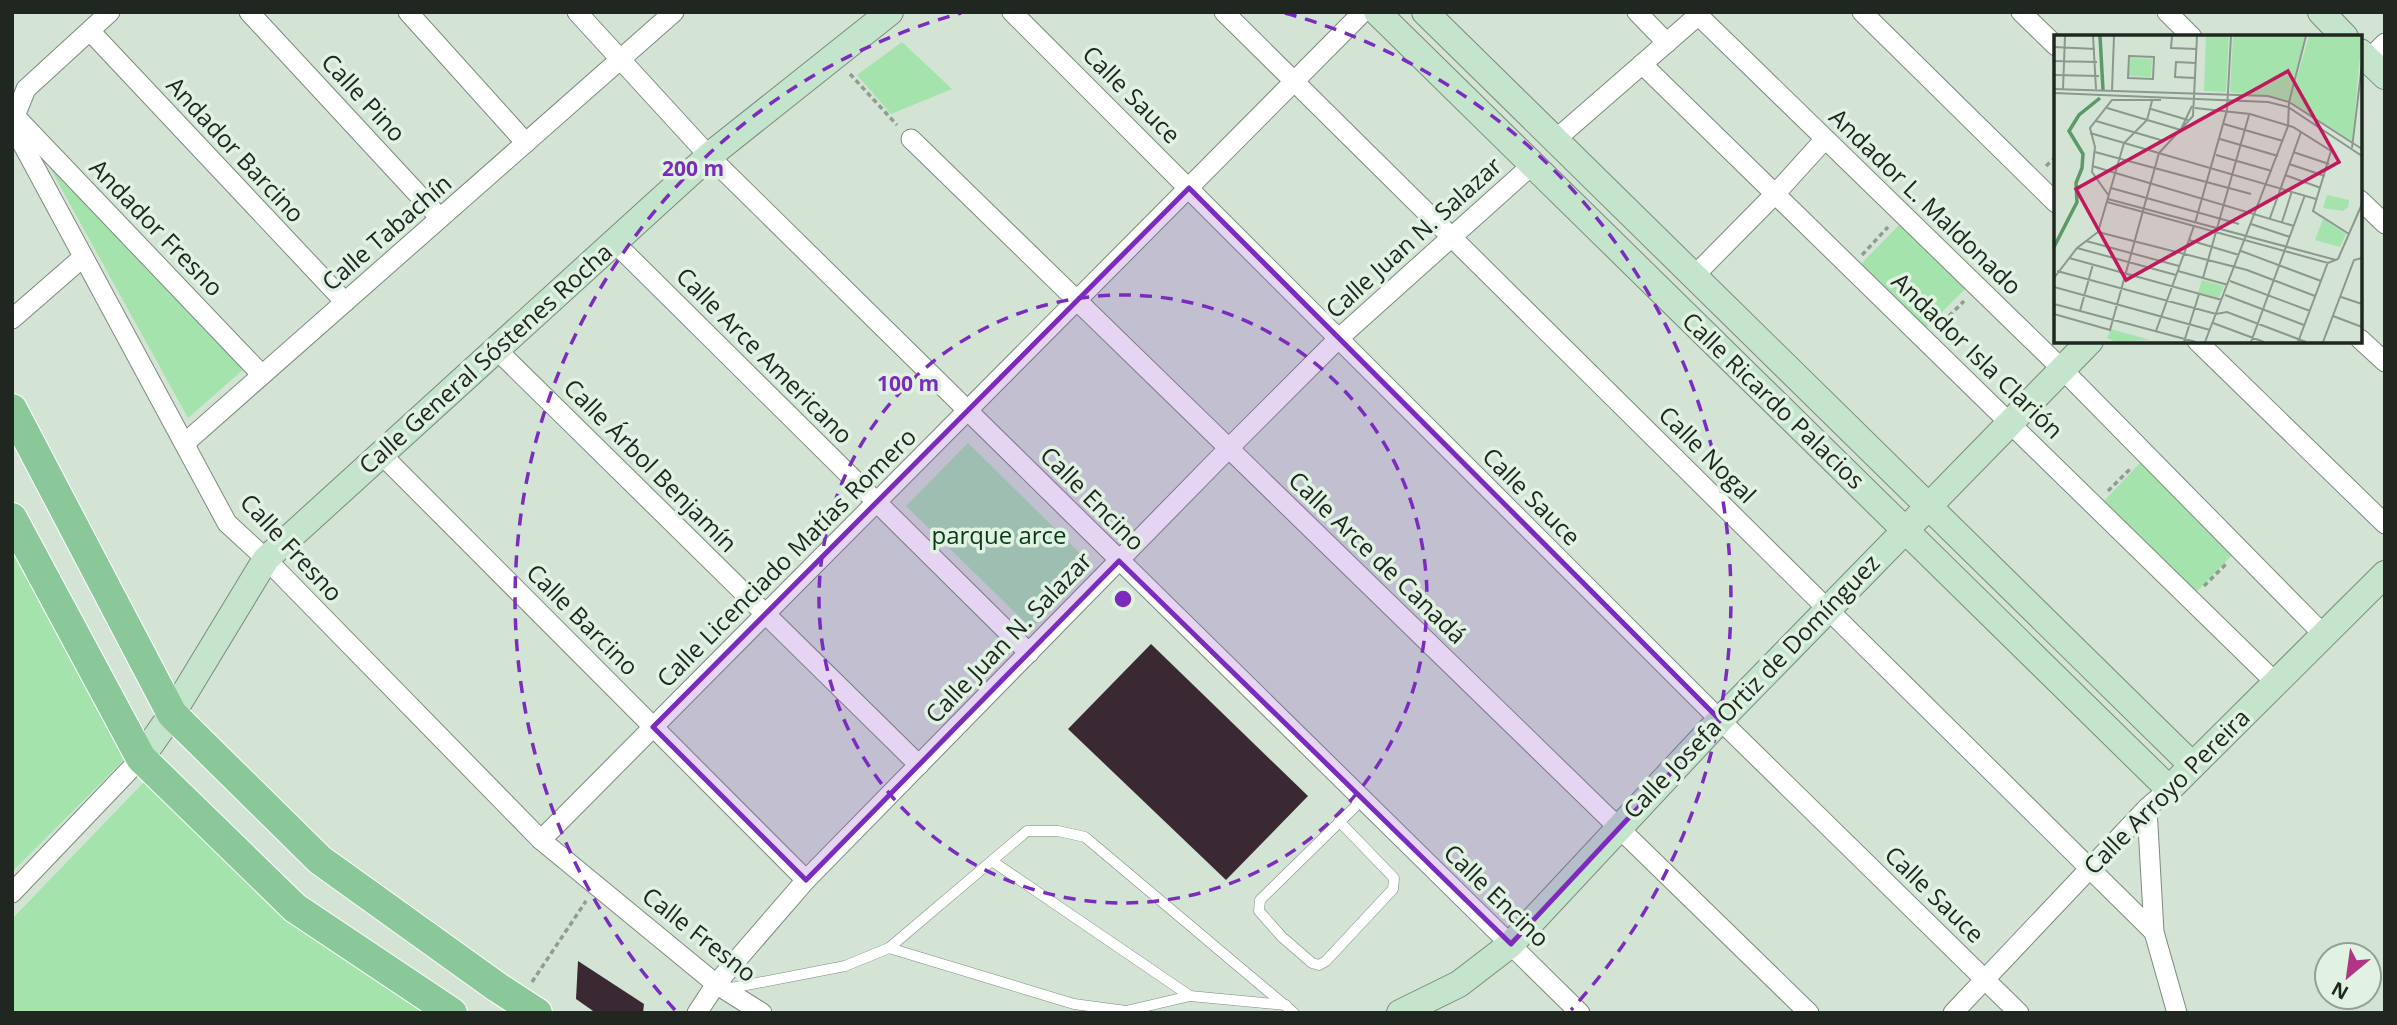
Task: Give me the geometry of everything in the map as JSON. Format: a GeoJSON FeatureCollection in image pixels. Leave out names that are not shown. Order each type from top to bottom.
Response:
{"type":"FeatureCollection","features":[{"type":"Feature","properties":{"kind":"main road"},"geometry":{"type":"LineString","coordinates":[[12,409],[172,714],[320,860],[528,1007]]}},
{"type":"Feature","properties":{"kind":"main road"},"geometry":{"type":"LineString","coordinates":[[12,517],[141,758],[295,908],[452,1013]]}},
{"type":"Feature","properties":{"kind":"street"},"geometry":{"type":"LineString","coordinates":[[15,116],[26,89],[110,12]]}},
{"type":"Feature","properties":{"kind":"street","name":"Calle Pino"},"geometry":{"type":"LineString","coordinates":[[249,12],[440,218]]}},
{"type":"Feature","properties":{"kind":"street"},"geometry":{"type":"LineString","coordinates":[[408,12],[526,143]]}},
{"type":"Feature","properties":{"kind":"street","name":"Calle Encino"},"geometry":{"type":"LineString","coordinates":[[577,12],[709,156],[1580,1013]]}},
{"type":"Feature","properties":{"kind":"street","name":"Calle Tabachín"},"geometry":{"type":"LineString","coordinates":[[185,443],[674,12]]}},
{"type":"Feature","properties":{"kind":"street","name":"Calle General Sóstenes Rocha"},"geometry":{"type":"LineString","coordinates":[[141,758],[172,714],[266,559],[709,156],[890,12]]}},
{"type":"Feature","properties":{"kind":"street","name":"Calle Sauce"},"geometry":{"type":"LineString","coordinates":[[1012,12],[1720,720],[2019,1013]]}},
{"type":"Feature","properties":{"kind":"street","name":"Calle Nogal"},"geometry":{"type":"LineString","coordinates":[[1224,12],[2154,932]]}},
{"type":"Feature","properties":{"kind":"street","name":"Calle Licenciado Matías Romero"},"geometry":{"type":"LineString","coordinates":[[541,840],[1363,12]]}},
{"type":"Feature","properties":{"kind":"street","name":"Calle Ricardo Palacios"},"geometry":{"type":"LineString","coordinates":[[1377,12],[2169,789]]}},
{"type":"Feature","properties":{"kind":"street","name":"Calle Ricardo Palacios"},"geometry":{"type":"LineString","coordinates":[[1425,12],[2192,765]]}},
{"type":"Feature","properties":{"kind":"street"},"geometry":{"type":"LineString","coordinates":[[1637,12],[1667,43]]}},
{"type":"Feature","properties":{"kind":"street"},"geometry":{"type":"LineString","coordinates":[[1862,12],[2054,201]]}},
{"type":"Feature","properties":{"kind":"street"},"geometry":{"type":"LineString","coordinates":[[2021,12],[2054,44]]}},
{"type":"Feature","properties":{"kind":"street"},"geometry":{"type":"LineString","coordinates":[[2166,12],[2190,35]]}},
{"type":"Feature","properties":{"kind":"street"},"geometry":{"type":"LineString","coordinates":[[2321,12],[2343,35]]}},
{"type":"Feature","properties":{"kind":"street"},"geometry":{"type":"LineString","coordinates":[[1556,140],[1700,14]]}},
{"type":"Feature","properties":{"kind":"street","name":"Andador L. Maldonado"},"geometry":{"type":"LineString","coordinates":[[1700,14],[2062,369],[2324,635]]}},
{"type":"Feature","properties":{"kind":"street","name":"Andador Barcino"},"geometry":{"type":"LineString","coordinates":[[90,31],[345,302]]}},
{"type":"Feature","properties":{"kind":"street","name":"Andador Isla Clarión"},"geometry":{"type":"LineString","coordinates":[[1642,64],[2276,683]]}},
{"type":"Feature","properties":{"kind":"street","name":"Calle Fresno"},"geometry":{"type":"LineString","coordinates":[[15,116],[16,132],[227,523],[266,559],[541,840],[720,986],[762,1013]]}},
{"type":"Feature","properties":{"kind":"street","name":"Andador Fresno"},"geometry":{"type":"LineString","coordinates":[[15,116],[262,375]]}},
{"type":"Feature","properties":{"kind":"street","name":"Calle Arce de Canadá"},"geometry":{"type":"LineString","coordinates":[[911,139],[1809,1013]]}},
{"type":"Feature","properties":{"kind":"street"},"geometry":{"type":"LineString","coordinates":[[1694,276],[1825,139]]}},
{"type":"Feature","properties":{"kind":"street","name":"Calle Juan N. Salazar"},"geometry":{"type":"LineString","coordinates":[[697,1013],[806,880],[1229,448],[1338,339],[1532,164]]}},
{"type":"Feature","properties":{"kind":"street"},"geometry":{"type":"LineString","coordinates":[[2362,202],[2385,224]]}},
{"type":"Feature","properties":{"kind":"street","name":"Calle Arce Americano"},"geometry":{"type":"LineString","coordinates":[[614,242],[1029,653]]}},
{"type":"Feature","properties":{"kind":"street"},"geometry":{"type":"LineString","coordinates":[[12,319],[82,258]]}},
{"type":"Feature","properties":{"kind":"street"},"geometry":{"type":"LineString","coordinates":[[2362,341],[2385,362]]}},
{"type":"Feature","properties":{"kind":"street","name":"Calle Josefa Ortiz de Domínguez"},"geometry":{"type":"LineString","coordinates":[[1402,1012],[1459,984],[1511,944],[1720,720],[2088,343]]}},
{"type":"Feature","properties":{"kind":"street"},"geometry":{"type":"LineString","coordinates":[[2199,343],[2385,524]]}},
{"type":"Feature","properties":{"kind":"street","name":"Calle Árbol Benjamín"},"geometry":{"type":"LineString","coordinates":[[496,349],[919,765]]}},
{"type":"Feature","properties":{"kind":"street","name":"Calle Barcino"},"geometry":{"type":"LineString","coordinates":[[381,454],[806,880]]}},
{"type":"Feature","properties":{"kind":"street","name":"Calle Arroyo Pereira"},"geometry":{"type":"LineString","coordinates":[[1953,1013],[2147,808],[2385,574]]}},
{"type":"Feature","properties":{"kind":"street"},"geometry":{"type":"LineString","coordinates":[[12,893],[141,758]]}},
{"type":"Feature","properties":{"kind":"street"},"geometry":{"type":"LineString","coordinates":[[2147,808],[2154,932],[2177,1013]]}},
{"type":"Feature","properties":{"kind":"lane"},"geometry":{"type":"LineString","coordinates":[[1339,821],[1394,878],[1394,884],[1393,889],[1326,961],[1319,965],[1312,963],[1282,937],[1259,911],[1258,906],[1260,900],[1339,821],[1362,800]]}},
{"type":"Feature","properties":{"kind":"lane"},"geometry":{"type":"LineString","coordinates":[[720,986],[845,966],[888,948],[1027,831],[1058,831],[1085,836],[1290,1009]]}},
{"type":"Feature","properties":{"kind":"lane"},"geometry":{"type":"LineString","coordinates":[[992,861],[1190,996]]}},
{"type":"Feature","properties":{"kind":"lane"},"geometry":{"type":"LineString","coordinates":[[888,948],[1074,1004],[1126,1012],[1190,996],[1290,1009]]}},
{"type":"Feature","properties":{"kind":"path"},"geometry":{"type":"LineString","coordinates":[[834,57],[911,139]]}},
{"type":"Feature","properties":{"kind":"path"},"geometry":{"type":"LineString","coordinates":[[1851,266],[1901,213]]}},
{"type":"Feature","properties":{"kind":"path"},"geometry":{"type":"LineString","coordinates":[[1926,340],[1978,287]]}},
{"type":"Feature","properties":{"kind":"path"},"geometry":{"type":"LineString","coordinates":[[2094,505],[2146,454]]}},
{"type":"Feature","properties":{"kind":"path"},"geometry":{"type":"LineString","coordinates":[[2190,600],[2240,550]]}},
{"type":"Feature","properties":{"kind":"path"},"geometry":{"type":"LineString","coordinates":[[528,1007],[597,886]]}},
{"type":"Feature","properties":{"kind":"highlighted area"},"geometry":{"type":"Polygon","coordinates":[[[1189,188],[1720,720],[1511,944],[1119,561],[806,880],[653,727],[1189,188]]]}},
{"type":"Feature","properties":{"kind":"green space"},"geometry":{"type":"Polygon","coordinates":[[[902,42],[952,89],[891,114],[857,75],[902,42]]]}},
{"type":"Feature","properties":{"kind":"green space"},"geometry":{"type":"Polygon","coordinates":[[[44,157],[245,368],[188,418],[44,157]]]}},
{"type":"Feature","properties":{"kind":"green space"},"geometry":{"type":"Polygon","coordinates":[[[1902,222],[1968,286],[1925,329],[1860,265],[1902,222]]]}},
{"type":"Feature","properties":{"kind":"green space","name":"parque arce"},"geometry":{"type":"Polygon","coordinates":[[[968,443],[1093,566],[1031,628],[906,506],[968,443]]]}},
{"type":"Feature","properties":{"kind":"green space"},"geometry":{"type":"Polygon","coordinates":[[[2140,463],[2232,555],[2195,593],[2103,502],[2140,463]]]}},
{"type":"Feature","properties":{"kind":"green space"},"geometry":{"type":"Polygon","coordinates":[[[12,538],[129,755],[12,872],[12,538]]]}},
{"type":"Feature","properties":{"kind":"green space"},"geometry":{"type":"Polygon","coordinates":[[[144,782],[281,915],[430,1013],[12,1013],[12,919],[144,782]]]}},
{"type":"Feature","properties":{"kind":"building"},"geometry":{"type":"Polygon","coordinates":[[[1151,644],[1308,796],[1226,880],[1068,729],[1151,644]]]}},
{"type":"Feature","properties":{"kind":"building"},"geometry":{"type":"Polygon","coordinates":[[[578,961],[644,1004],[643,1013],[596,1013],[576,999],[578,961]]]}}]}
